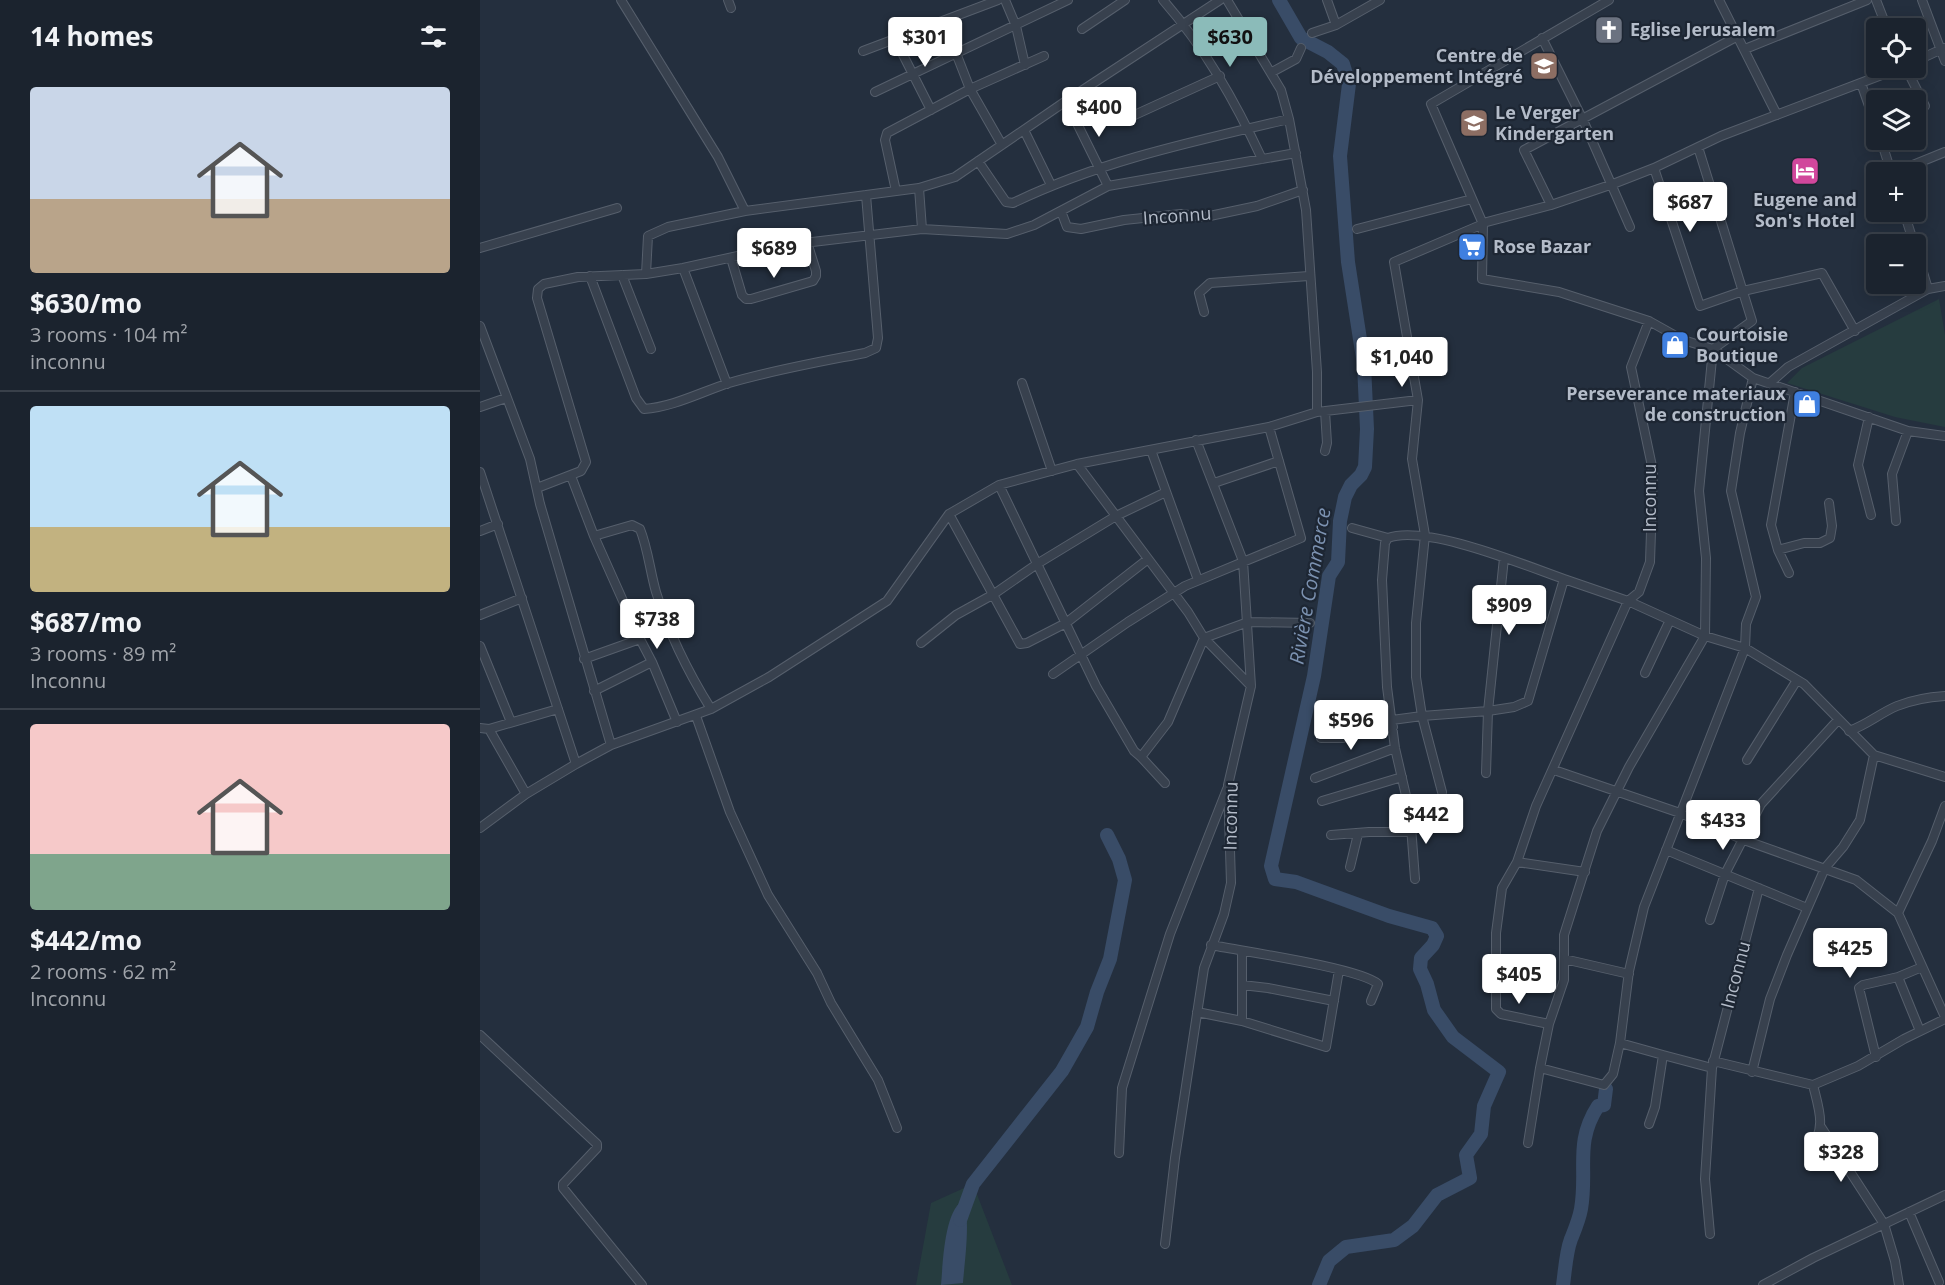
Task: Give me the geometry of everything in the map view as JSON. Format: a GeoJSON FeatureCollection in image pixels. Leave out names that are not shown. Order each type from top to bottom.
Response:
{"type":"FeatureCollection","features":[{"type":"Feature","properties":{"kind":"street"},"geometry":{"type":"LineString","coordinates":[[621,0],[718,157],[746,211]]}},
{"type":"Feature","properties":{"kind":"street"},"geometry":{"type":"LineString","coordinates":[[863,51],[998,0]]}},
{"type":"Feature","properties":{"kind":"street"},"geometry":{"type":"LineString","coordinates":[[1005,0],[1016,26],[1025,65]]}},
{"type":"Feature","properties":{"kind":"street"},"geometry":{"type":"LineString","coordinates":[[874,92],[1068,0]]}},
{"type":"Feature","properties":{"kind":"street"},"geometry":{"type":"LineString","coordinates":[[1082,29],[1125,0]]}},
{"type":"Feature","properties":{"kind":"street"},"geometry":{"type":"LineString","coordinates":[[1163,0],[1185,25],[1220,76],[1262,159]]}},
{"type":"Feature","properties":{"kind":"street"},"geometry":{"type":"LineString","coordinates":[[646,274],[646,242],[652,232],[746,211],[919,188],[955,177],[1220,0]]}},
{"type":"Feature","properties":{"kind":"street"},"geometry":{"type":"LineString","coordinates":[[1227,0],[1272,72],[1281,90],[1289,119],[1303,190],[1321,411],[1327,443],[1325,451]]}},
{"type":"Feature","properties":{"kind":"street"},"geometry":{"type":"LineString","coordinates":[[1327,0],[1336,25]]}},
{"type":"Feature","properties":{"kind":"street"},"geometry":{"type":"LineString","coordinates":[[1312,33],[1336,25],[1380,0]]}},
{"type":"Feature","properties":{"kind":"street"},"geometry":{"type":"LineString","coordinates":[[1609,0],[1431,104],[1483,224],[1482,279],[1560,291],[1649,321],[1683,340],[1713,349],[1753,378],[1771,382],[1908,431],[1945,436]]}},
{"type":"Feature","properties":{"kind":"street"},"geometry":{"type":"LineString","coordinates":[[1719,0],[1777,115]]}},
{"type":"Feature","properties":{"kind":"street"},"geometry":{"type":"LineString","coordinates":[[1745,49],[1867,0]]}},
{"type":"Feature","properties":{"kind":"street"},"geometry":{"type":"LineString","coordinates":[[1876,0],[1883,18]]}},
{"type":"Feature","properties":{"kind":"street"},"geometry":{"type":"LineString","coordinates":[[1922,0],[1943,49],[1945,61]]}},
{"type":"Feature","properties":{"kind":"street"},"geometry":{"type":"LineString","coordinates":[[1551,205],[1524,150],[1738,36]]}},
{"type":"Feature","properties":{"kind":"street"},"geometry":{"type":"LineString","coordinates":[[1542,38],[1613,184],[1630,227]]}},
{"type":"Feature","properties":{"kind":"street"},"geometry":{"type":"LineString","coordinates":[[895,39],[931,110]]}},
{"type":"Feature","properties":{"kind":"street"},"geometry":{"type":"LineString","coordinates":[[1272,72],[1296,59],[1301,48]]}},
{"type":"Feature","properties":{"kind":"street"},"geometry":{"type":"LineString","coordinates":[[1926,57],[1943,49]]}},
{"type":"Feature","properties":{"kind":"street"},"geometry":{"type":"LineString","coordinates":[[956,53],[970,89],[1002,145]]}},
{"type":"Feature","properties":{"kind":"street"},"geometry":{"type":"LineString","coordinates":[[896,191],[885,137],[970,89],[1044,56]]}},
{"type":"Feature","properties":{"kind":"street"},"geometry":{"type":"LineString","coordinates":[[1128,118],[1220,76]]}},
{"type":"Feature","properties":{"kind":"street"},"geometry":{"type":"LineString","coordinates":[[1442,792],[1422,716],[1416,666],[1416,623],[1425,538],[1412,459],[1418,400],[1394,262],[1483,224],[1551,205],[1613,184],[1698,147],[1875,78]]}},
{"type":"Feature","properties":{"kind":"street"},"geometry":{"type":"LineString","coordinates":[[1862,83],[1866,95]]}},
{"type":"Feature","properties":{"kind":"street"},"geometry":{"type":"LineString","coordinates":[[1066,101],[1108,186]]}},
{"type":"Feature","properties":{"kind":"street"},"geometry":{"type":"LineString","coordinates":[[978,161],[1009,203],[1099,166],[1289,119]]}},
{"type":"Feature","properties":{"kind":"street"},"geometry":{"type":"LineString","coordinates":[[1024,130],[1050,185]]}},
{"type":"Feature","properties":{"kind":"street"},"geometry":{"type":"LineString","coordinates":[[1528,1143],[1549,1024],[1564,980],[1564,935],[1597,831],[1619,792],[1629,768],[1705,636],[1703,624],[1706,558],[1699,491],[1713,349],[1752,321],[1698,147]]}},
{"type":"Feature","properties":{"kind":"street"},"geometry":{"type":"LineString","coordinates":[[1920,162],[1945,152]]}},
{"type":"Feature","properties":{"kind":"street"},"geometry":{"type":"LineString","coordinates":[[537,488],[571,476],[585,467],[586,462],[537,292],[544,284],[590,276],[646,274],[787,245],[922,229],[1007,234],[1034,225],[1108,186],[1296,153]]}},
{"type":"Feature","properties":{"kind":"street"},"geometry":{"type":"LineString","coordinates":[[1654,168],[1700,306],[1743,291],[1822,273],[1855,331]]}},
{"type":"Feature","properties":{"kind":"street"},"geometry":{"type":"LineString","coordinates":[[919,188],[922,229]]}},
{"type":"Feature","properties":{"kind":"street","name":"Inconnu"},"geometry":{"type":"LineString","coordinates":[[1061,211],[1068,227],[1081,229],[1124,220],[1181,214],[1205,217],[1257,206],[1303,190]]}},
{"type":"Feature","properties":{"kind":"street"},"geometry":{"type":"LineString","coordinates":[[590,276],[636,398],[644,409],[685,399],[780,369],[865,353],[876,348],[878,338],[866,195]]}},
{"type":"Feature","properties":{"kind":"street"},"geometry":{"type":"LineString","coordinates":[[1357,229],[1472,199]]}},
{"type":"Feature","properties":{"kind":"street"},"geometry":{"type":"LineString","coordinates":[[480,248],[617,208]]}},
{"type":"Feature","properties":{"kind":"street"},"geometry":{"type":"LineString","coordinates":[[731,258],[742,296],[751,299],[813,281],[816,271],[807,242]]}},
{"type":"Feature","properties":{"kind":"street"},"geometry":{"type":"LineString","coordinates":[[683,268],[727,384]]}},
{"type":"Feature","properties":{"kind":"street"},"geometry":{"type":"LineString","coordinates":[[622,275],[651,349]]}},
{"type":"Feature","properties":{"kind":"street"},"geometry":{"type":"LineString","coordinates":[[1204,312],[1198,293],[1210,284],[1309,276]]}},
{"type":"Feature","properties":{"kind":"street"},"geometry":{"type":"LineString","coordinates":[[1926,282],[1928,289]]}},
{"type":"Feature","properties":{"kind":"street"},"geometry":{"type":"LineString","coordinates":[[1771,382],[1788,367],[1928,289],[1945,286]]}},
{"type":"Feature","properties":{"kind":"street","name":"Inconnu"},"geometry":{"type":"LineString","coordinates":[[1549,1024],[1501,1014],[1496,1009],[1495,955],[1498,910],[1502,888],[1517,862],[1536,806],[1628,601],[1639,592],[1650,562],[1653,471],[1631,367],[1649,321]]}},
{"type":"Feature","properties":{"kind":"street"},"geometry":{"type":"LineString","coordinates":[[480,326],[530,459],[584,659],[611,745]]}},
{"type":"Feature","properties":{"kind":"street"},"geometry":{"type":"LineString","coordinates":[[1540,1068],[1604,1085],[1613,1074],[1620,1043],[1629,974],[1644,907],[1745,648],[1746,624],[1756,597],[1731,491],[1740,433],[1753,378]]}},
{"type":"Feature","properties":{"kind":"street"},"geometry":{"type":"LineString","coordinates":[[1022,383],[1052,471]]}},
{"type":"Feature","properties":{"kind":"street"},"geometry":{"type":"LineString","coordinates":[[1789,573],[1778,550],[1771,525],[1795,392]]}},
{"type":"Feature","properties":{"kind":"street"},"geometry":{"type":"LineString","coordinates":[[480,407],[506,398]]}},
{"type":"Feature","properties":{"kind":"street"},"geometry":{"type":"LineString","coordinates":[[480,828],[526,794],[611,745],[711,710],[769,677],[887,601],[949,514],[999,485],[1077,464],[1269,427],[1321,411],[1418,400]]}},
{"type":"Feature","properties":{"kind":"street"},"geometry":{"type":"LineString","coordinates":[[1869,417],[1858,465],[1871,514]]}},
{"type":"Feature","properties":{"kind":"street"},"geometry":{"type":"LineString","coordinates":[[1053,674],[1173,592],[1301,538],[1269,427]]}},
{"type":"Feature","properties":{"kind":"street"},"geometry":{"type":"LineString","coordinates":[[1896,521],[1892,474],[1908,431]]}},
{"type":"Feature","properties":{"kind":"street","name":"Inconnu"},"geometry":{"type":"LineString","coordinates":[[1165,1244],[1204,968],[1224,914],[1231,883],[1228,785],[1251,686],[1243,561],[1196,440]]}},
{"type":"Feature","properties":{"kind":"street"},"geometry":{"type":"LineString","coordinates":[[1151,450],[1198,580]]}},
{"type":"Feature","properties":{"kind":"street"},"geometry":{"type":"LineString","coordinates":[[1214,483],[1279,461]]}},
{"type":"Feature","properties":{"kind":"street"},"geometry":{"type":"LineString","coordinates":[[1077,464],[1173,592],[1204,638],[1251,686]]}},
{"type":"Feature","properties":{"kind":"street"},"geometry":{"type":"LineString","coordinates":[[480,472],[482,489],[498,524],[576,764]]}},
{"type":"Feature","properties":{"kind":"street"},"geometry":{"type":"LineString","coordinates":[[571,476],[594,536],[677,722]]}},
{"type":"Feature","properties":{"kind":"street"},"geometry":{"type":"LineString","coordinates":[[999,485],[1112,714],[1134,751],[1165,783]]}},
{"type":"Feature","properties":{"kind":"street"},"geometry":{"type":"LineString","coordinates":[[921,643],[956,615],[994,594],[1037,564],[1116,516],[1166,492]]}},
{"type":"Feature","properties":{"kind":"street"},"geometry":{"type":"LineString","coordinates":[[1778,550],[1804,543],[1820,543],[1830,538],[1832,526],[1828,503]]}},
{"type":"Feature","properties":{"kind":"street"},"geometry":{"type":"LineString","coordinates":[[949,514],[1020,644],[1027,643],[1066,623],[1148,559]]}},
{"type":"Feature","properties":{"kind":"street"},"geometry":{"type":"LineString","coordinates":[[480,531],[498,524]]}},
{"type":"Feature","properties":{"kind":"street"},"geometry":{"type":"LineString","coordinates":[[594,536],[632,525],[640,529],[656,591],[670,632],[692,680],[711,710]]}},
{"type":"Feature","properties":{"kind":"street"},"geometry":{"type":"LineString","coordinates":[[1353,528],[1389,538]]}},
{"type":"Feature","properties":{"kind":"street"},"geometry":{"type":"LineString","coordinates":[[1415,879],[1412,832],[1395,748],[1387,687],[1383,618],[1382,580],[1385,543],[1396,535],[1425,538],[1504,558],[1628,601],[1705,636],[1745,648],[1804,684],[1874,754],[1945,777]]}},
{"type":"Feature","properties":{"kind":"street"},"geometry":{"type":"LineString","coordinates":[[1486,773],[1488,711],[1504,558]]}},
{"type":"Feature","properties":{"kind":"street"},"geometry":{"type":"LineString","coordinates":[[1321,738],[1342,738],[1345,727],[1349,726],[1392,723],[1422,716],[1488,711],[1514,707],[1528,701],[1564,579]]}},
{"type":"Feature","properties":{"kind":"street"},"geometry":{"type":"LineString","coordinates":[[480,615],[522,598]]}},
{"type":"Feature","properties":{"kind":"street"},"geometry":{"type":"LineString","coordinates":[[1645,673],[1670,620]]}},
{"type":"Feature","properties":{"kind":"street"},"geometry":{"type":"LineString","coordinates":[[1141,757],[1168,722],[1204,638],[1248,622],[1310,622]]}},
{"type":"Feature","properties":{"kind":"street"},"geometry":{"type":"LineString","coordinates":[[584,659],[639,639]]}},
{"type":"Feature","properties":{"kind":"street"},"geometry":{"type":"LineString","coordinates":[[480,646],[510,722]]}},
{"type":"Feature","properties":{"kind":"street"},"geometry":{"type":"LineString","coordinates":[[594,691],[652,662]]}},
{"type":"Feature","properties":{"kind":"street"},"geometry":{"type":"LineString","coordinates":[[1747,760],[1797,680]]}},
{"type":"Feature","properties":{"kind":"street"},"geometry":{"type":"LineString","coordinates":[[1849,730],[1866,725],[1898,706],[1945,696]]}},
{"type":"Feature","properties":{"kind":"street"},"geometry":{"type":"LineString","coordinates":[[480,728],[489,729],[558,709]]}},
{"type":"Feature","properties":{"kind":"street"},"geometry":{"type":"LineString","coordinates":[[696,716],[730,812],[768,895],[817,973],[831,1003],[878,1080],[897,1128]]}},
{"type":"Feature","properties":{"kind":"street"},"geometry":{"type":"LineString","coordinates":[[1710,920],[1725,874],[1761,804],[1838,720]]}},
{"type":"Feature","properties":{"kind":"street"},"geometry":{"type":"LineString","coordinates":[[489,729],[526,794]]}},
{"type":"Feature","properties":{"kind":"street"},"geometry":{"type":"LineString","coordinates":[[1315,778],[1395,748]]}},
{"type":"Feature","properties":{"kind":"street"},"geometry":{"type":"LineString","coordinates":[[1752,1072],[1770,999],[1807,908],[1825,868],[1844,847],[1860,820],[1874,754]]}},
{"type":"Feature","properties":{"kind":"street"},"geometry":{"type":"LineString","coordinates":[[1554,770],[1680,813],[1744,840],[1856,880],[1898,913],[1945,1018],[1876,1057],[1814,1085],[1663,1055],[1620,1043]]}},
{"type":"Feature","properties":{"kind":"street"},"geometry":{"type":"LineString","coordinates":[[1322,801],[1402,777]]}},
{"type":"Feature","properties":{"kind":"street"},"geometry":{"type":"LineString","coordinates":[[1119,1153],[1122,1088],[1170,934],[1228,785]]}},
{"type":"Feature","properties":{"kind":"street"},"geometry":{"type":"LineString","coordinates":[[1898,913],[1932,842],[1945,806]]}},
{"type":"Feature","properties":{"kind":"street"},"geometry":{"type":"LineString","coordinates":[[1331,835],[1339,832],[1358,834],[1412,832]]}},
{"type":"Feature","properties":{"kind":"street"},"geometry":{"type":"LineString","coordinates":[[1350,867],[1358,834]]}},
{"type":"Feature","properties":{"kind":"street"},"geometry":{"type":"LineString","coordinates":[[1665,850],[1807,908]]}},
{"type":"Feature","properties":{"kind":"street"},"geometry":{"type":"LineString","coordinates":[[1517,862],[1585,872]]}},
{"type":"Feature","properties":{"kind":"street","name":"Inconnu"},"geometry":{"type":"LineString","coordinates":[[1710,1234],[1705,1179],[1713,1065],[1759,888]]}},
{"type":"Feature","properties":{"kind":"street"},"geometry":{"type":"LineString","coordinates":[[1211,945],[1339,970],[1372,979],[1378,984],[1371,1001]]}},
{"type":"Feature","properties":{"kind":"street"},"geometry":{"type":"LineString","coordinates":[[1242,951],[1242,1022]]}},
{"type":"Feature","properties":{"kind":"street"},"geometry":{"type":"LineString","coordinates":[[1564,959],[1629,974]]}},
{"type":"Feature","properties":{"kind":"street"},"geometry":{"type":"LineString","coordinates":[[1876,1057],[1859,988],[1863,985],[1898,977],[1922,967]]}},
{"type":"Feature","properties":{"kind":"street"},"geometry":{"type":"LineString","coordinates":[[1197,1012],[1242,1022],[1326,1047],[1339,970]]}},
{"type":"Feature","properties":{"kind":"street"},"geometry":{"type":"LineString","coordinates":[[1898,977],[1920,1031]]}},
{"type":"Feature","properties":{"kind":"street"},"geometry":{"type":"LineString","coordinates":[[1242,985],[1334,1001]]}},
{"type":"Feature","properties":{"kind":"street"},"geometry":{"type":"LineString","coordinates":[[480,1035],[597,1144],[597,1148],[563,1184],[563,1188],[642,1285]]}},
{"type":"Feature","properties":{"kind":"street"},"geometry":{"type":"LineString","coordinates":[[1649,1124],[1655,1107],[1663,1055]]}},
{"type":"Feature","properties":{"kind":"street"},"geometry":{"type":"LineString","coordinates":[[1810,1152],[1821,1127],[1814,1085]]}},
{"type":"Feature","properties":{"kind":"street"},"geometry":{"type":"LineString","coordinates":[[1821,1127],[1884,1224],[1895,1261],[1899,1285]]}},
{"type":"Feature","properties":{"kind":"street"},"geometry":{"type":"LineString","coordinates":[[1763,1285],[1945,1195]]}},
{"type":"Feature","properties":{"kind":"street"},"geometry":{"type":"LineString","coordinates":[[1909,1212],[1939,1282]]}},
{"type":"Feature","properties":{"kind":"green space"},"geometry":{"type":"Polygon","coordinates":[[[1939,299],[1945,335],[1945,427],[1895,417],[1787,383],[1802,368],[1939,299]]]}},
{"type":"Feature","properties":{"kind":"green space"},"geometry":{"type":"Polygon","coordinates":[[[973,1184],[1012,1285],[916,1285],[931,1203],[973,1184]]]}},
{"type":"Feature","properties":{"kind":"water"},"geometry":{"type":"Polygon","coordinates":[[[962,1201],[967,1216],[963,1283],[941,1285],[948,1227],[951,1216],[962,1201]]]}},
{"type":"Feature","properties":{"kind":"waterway","name":"Rivière Commerce"},"geometry":{"type":"LineString","coordinates":[[1279,0],[1301,38],[1328,52],[1343,64],[1349,84],[1340,156],[1348,262],[1364,365],[1367,429],[1365,467],[1345,497],[1340,521],[1338,562],[1329,576],[1314,676],[1271,866],[1275,879],[1296,882],[1389,916],[1432,928],[1437,936],[1433,945],[1421,958],[1420,969],[1434,1010],[1453,1037],[1499,1072],[1484,1106],[1481,1134],[1466,1155],[1470,1178],[1437,1195],[1413,1226],[1394,1240],[1346,1247],[1329,1261],[1319,1285]]}},
{"type":"Feature","properties":{"kind":"waterway"},"geometry":{"type":"LineString","coordinates":[[960,1220],[973,1184],[1062,1071],[1087,1027],[1110,959],[1125,880],[1119,859],[1107,835]]}},
{"type":"Feature","properties":{"kind":"waterway","name":"Rivière Commerce"},"geometry":{"type":"LineString","coordinates":[[1563,1285],[1568,1250],[1581,1209],[1586,1132],[1598,1106],[1604,1105],[1606,1089]]}},
{"type":"Feature","properties":{"kind":"place","name":"Eglise Jerusalem"},"geometry":{"type":"Point","coordinates":[1609,30]}},
{"type":"Feature","properties":{"kind":"place","name":"Centre de Développement Intégré"},"geometry":{"type":"Point","coordinates":[1544,66]}},
{"type":"Feature","properties":{"kind":"place","name":"Le Verger Kindergarten"},"geometry":{"type":"Point","coordinates":[1474,123]}},
{"type":"Feature","properties":{"kind":"place","name":"Eugene and Son's Hotel"},"geometry":{"type":"Point","coordinates":[1805,171]}},
{"type":"Feature","properties":{"kind":"place","name":"Rose Bazar"},"geometry":{"type":"Point","coordinates":[1472,247]}},
{"type":"Feature","properties":{"kind":"place","name":"Courtoisie Boutique"},"geometry":{"type":"Point","coordinates":[1675,345]}},
{"type":"Feature","properties":{"kind":"place","name":"Perseverance materiaux de construction"},"geometry":{"type":"Point","coordinates":[1807,404]}}]}
